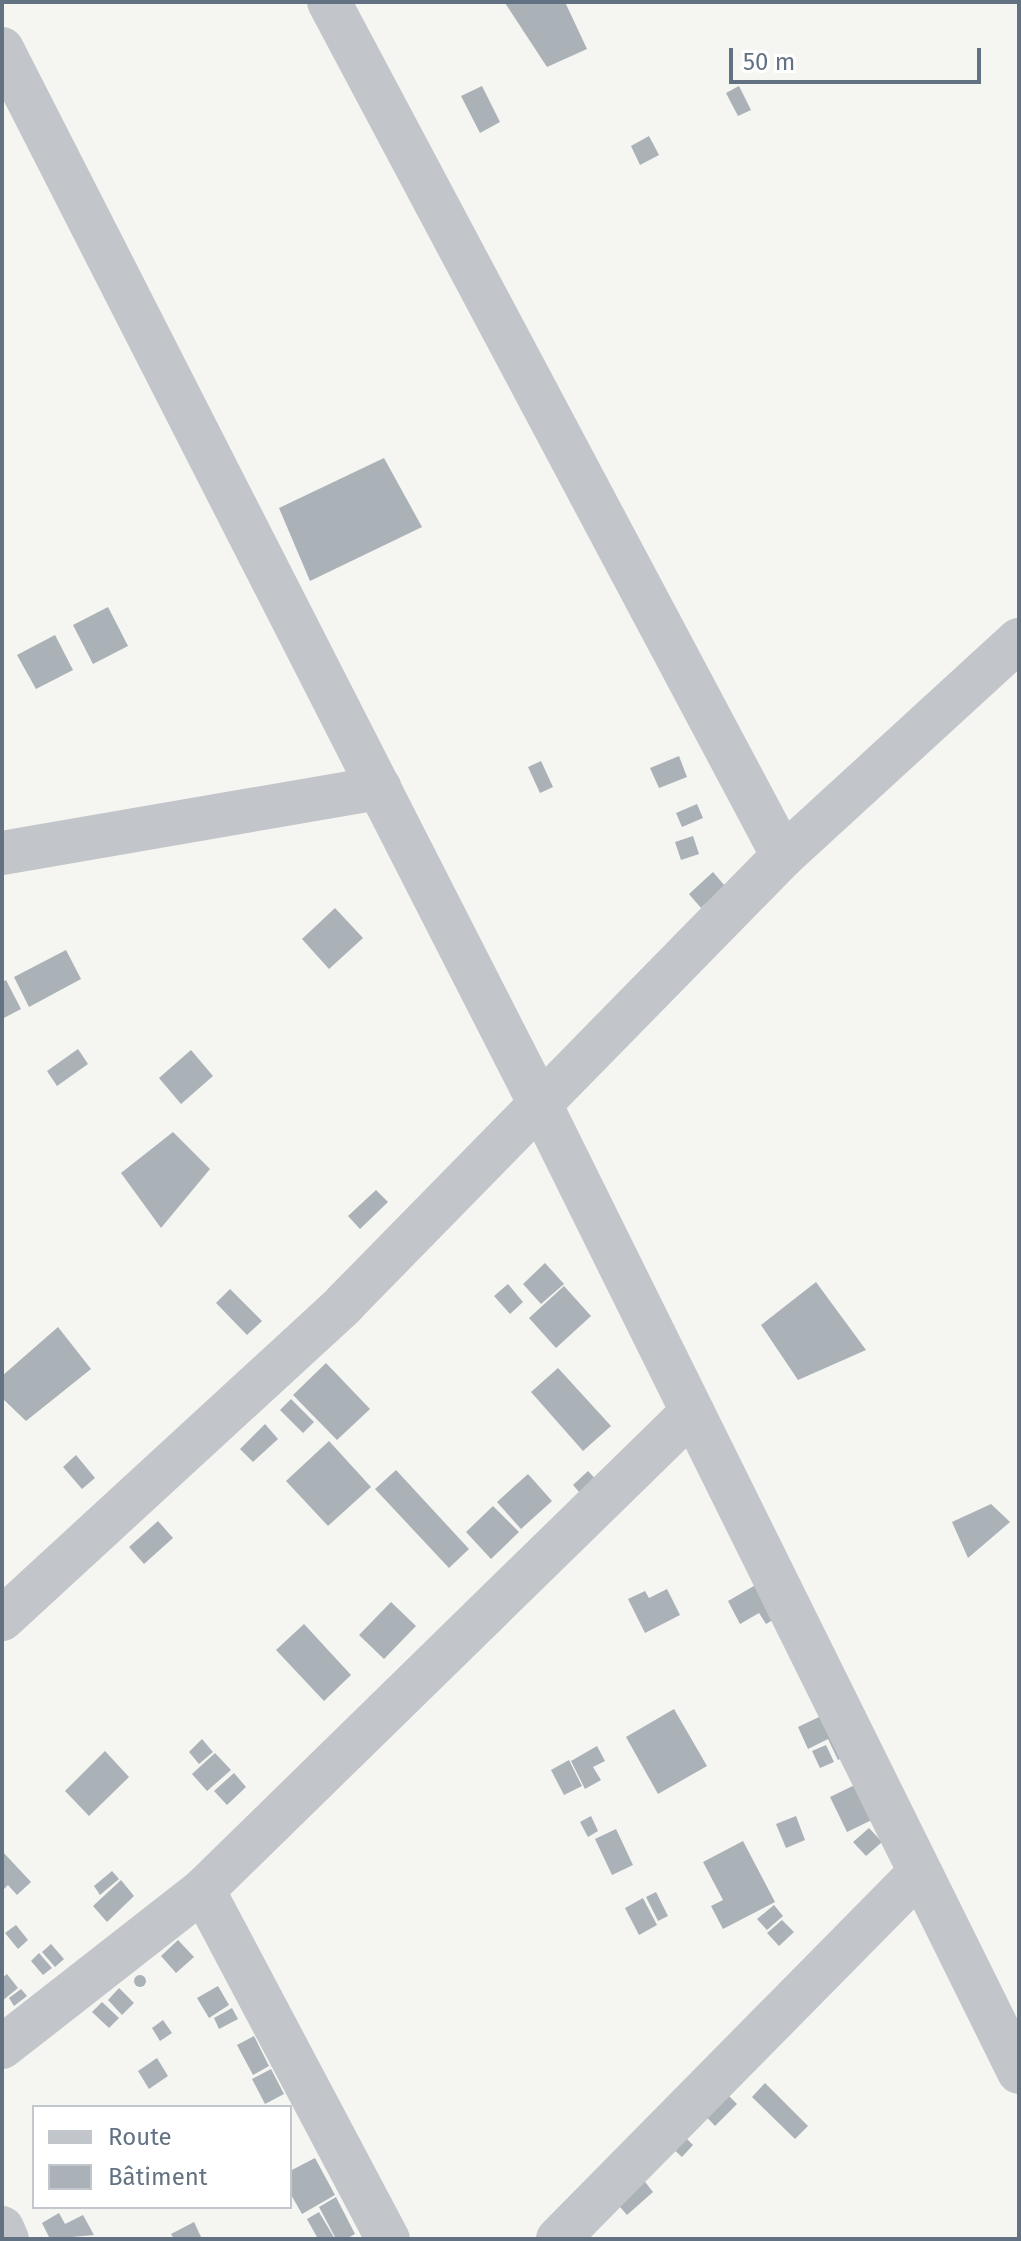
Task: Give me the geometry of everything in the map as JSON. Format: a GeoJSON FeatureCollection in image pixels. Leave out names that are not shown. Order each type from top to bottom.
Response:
{"type":"FeatureCollection","features":[{"type":"Feature","properties":{"kind":"street"},"geometry":{"type":"LineString","coordinates":[[329,2],[783,856]]}},
{"type":"Feature","properties":{"kind":"street"},"geometry":{"type":"LineString","coordinates":[[2,49],[540,1104],[1019,2072]]}},
{"type":"Feature","properties":{"kind":"street"},"geometry":{"type":"LineString","coordinates":[[2,1619],[344,1304],[783,856],[1019,640]]}},
{"type":"Feature","properties":{"kind":"street"},"geometry":{"type":"LineString","coordinates":[[2,853],[379,788]]}},
{"type":"Feature","properties":{"kind":"street"},"geometry":{"type":"LineString","coordinates":[[2,2047],[203,1890],[692,1412]]}},
{"type":"Feature","properties":{"kind":"street"},"geometry":{"type":"LineString","coordinates":[[558,2239],[920,1872]]}},
{"type":"Feature","properties":{"kind":"street"},"geometry":{"type":"LineString","coordinates":[[203,1890],[388,2239]]}},
{"type":"Feature","properties":{"kind":"street"},"geometry":{"type":"LineString","coordinates":[[2,2228],[7,2239]]}},
{"type":"Feature","properties":{"kind":"building"},"geometry":{"type":"Polygon","coordinates":[[[565,2],[587,49],[547,67],[505,3],[565,2]]]}},
{"type":"Feature","properties":{"kind":"building"},"geometry":{"type":"Polygon","coordinates":[[[482,86],[500,122],[480,133],[461,96],[482,86]]]}},
{"type":"Feature","properties":{"kind":"building"},"geometry":{"type":"Polygon","coordinates":[[[739,86],[751,110],[738,116],[726,93],[739,86]]]}},
{"type":"Feature","properties":{"kind":"building"},"geometry":{"type":"Polygon","coordinates":[[[649,136],[659,155],[640,165],[631,146],[649,136]]]}},
{"type":"Feature","properties":{"kind":"building"},"geometry":{"type":"Polygon","coordinates":[[[384,458],[422,527],[310,581],[279,508],[384,458]]]}},
{"type":"Feature","properties":{"kind":"building"},"geometry":{"type":"Polygon","coordinates":[[[108,607],[128,646],[93,664],[73,625],[108,607]]]}},
{"type":"Feature","properties":{"kind":"building"},"geometry":{"type":"Polygon","coordinates":[[[55,635],[73,670],[36,689],[17,655],[55,635]]]}},
{"type":"Feature","properties":{"kind":"building"},"geometry":{"type":"Polygon","coordinates":[[[679,756],[687,777],[659,788],[650,768],[679,756]]]}},
{"type":"Feature","properties":{"kind":"building"},"geometry":{"type":"Polygon","coordinates":[[[541,761],[553,787],[540,793],[528,767],[541,761]]]}},
{"type":"Feature","properties":{"kind":"building"},"geometry":{"type":"Polygon","coordinates":[[[697,804],[703,818],[682,827],[676,813],[697,804]]]}},
{"type":"Feature","properties":{"kind":"building"},"geometry":{"type":"Polygon","coordinates":[[[693,836],[699,854],[681,860],[675,842],[693,836]]]}},
{"type":"Feature","properties":{"kind":"building"},"geometry":{"type":"Polygon","coordinates":[[[713,872],[725,886],[701,908],[689,894],[713,872]]]}},
{"type":"Feature","properties":{"kind":"building"},"geometry":{"type":"Polygon","coordinates":[[[335,908],[363,938],[329,969],[302,939],[335,908]]]}},
{"type":"Feature","properties":{"kind":"building"},"geometry":{"type":"Polygon","coordinates":[[[66,950],[81,979],[29,1007],[14,977],[66,950]]]}},
{"type":"Feature","properties":{"kind":"building"},"geometry":{"type":"Polygon","coordinates":[[[6,980],[21,1009],[2,1019],[2,982],[6,980]]]}},
{"type":"Feature","properties":{"kind":"building"},"geometry":{"type":"Polygon","coordinates":[[[78,1049],[88,1064],[57,1086],[47,1071],[78,1049]]]}},
{"type":"Feature","properties":{"kind":"building"},"geometry":{"type":"Polygon","coordinates":[[[191,1050],[213,1076],[181,1104],[159,1078],[191,1050]]]}},
{"type":"Feature","properties":{"kind":"building"},"geometry":{"type":"Polygon","coordinates":[[[173,1132],[210,1169],[161,1228],[121,1173],[173,1132]]]}},
{"type":"Feature","properties":{"kind":"building"},"geometry":{"type":"Polygon","coordinates":[[[376,1190],[388,1202],[360,1229],[348,1216],[376,1190]]]}},
{"type":"Feature","properties":{"kind":"building"},"geometry":{"type":"Polygon","coordinates":[[[545,1263],[564,1284],[541,1304],[523,1284],[545,1263]]]}},
{"type":"Feature","properties":{"kind":"building"},"geometry":{"type":"Polygon","coordinates":[[[816,1282],[866,1350],[798,1380],[761,1325],[816,1282]]]}},
{"type":"Feature","properties":{"kind":"building"},"geometry":{"type":"Polygon","coordinates":[[[508,1284],[523,1302],[510,1314],[494,1296],[508,1284]]]}},
{"type":"Feature","properties":{"kind":"building"},"geometry":{"type":"Polygon","coordinates":[[[564,1286],[591,1316],[556,1348],[529,1318],[564,1286]]]}},
{"type":"Feature","properties":{"kind":"building"},"geometry":{"type":"Polygon","coordinates":[[[230,1289],[262,1321],[247,1335],[216,1303],[230,1289]]]}},
{"type":"Feature","properties":{"kind":"building"},"geometry":{"type":"Polygon","coordinates":[[[58,1327],[91,1369],[26,1421],[2,1398],[2,1376],[58,1327]]]}},
{"type":"Feature","properties":{"kind":"building"},"geometry":{"type":"Polygon","coordinates":[[[326,1363],[370,1409],[337,1440],[293,1395],[326,1363]]]}},
{"type":"Feature","properties":{"kind":"building"},"geometry":{"type":"Polygon","coordinates":[[[558,1368],[611,1426],[583,1451],[531,1392],[558,1368]]]}},
{"type":"Feature","properties":{"kind":"building"},"geometry":{"type":"Polygon","coordinates":[[[291,1399],[314,1422],[303,1433],[280,1410],[291,1399]]]}},
{"type":"Feature","properties":{"kind":"building"},"geometry":{"type":"Polygon","coordinates":[[[265,1424],[278,1439],[253,1462],[240,1449],[265,1424]]]}},
{"type":"Feature","properties":{"kind":"building"},"geometry":{"type":"Polygon","coordinates":[[[329,1441],[371,1487],[328,1526],[286,1481],[329,1441]]]}},
{"type":"Feature","properties":{"kind":"building"},"geometry":{"type":"Polygon","coordinates":[[[76,1455],[95,1478],[82,1489],[63,1467],[76,1455]]]}},
{"type":"Feature","properties":{"kind":"building"},"geometry":{"type":"Polygon","coordinates":[[[396,1470],[469,1549],[449,1568],[375,1489],[396,1470]]]}},
{"type":"Feature","properties":{"kind":"building"},"geometry":{"type":"Polygon","coordinates":[[[588,1471],[603,1487],[587,1501],[573,1485],[588,1471]]]}},
{"type":"Feature","properties":{"kind":"building"},"geometry":{"type":"Polygon","coordinates":[[[528,1474],[552,1501],[521,1529],[497,1502],[528,1474]]]}},
{"type":"Feature","properties":{"kind":"building"},"geometry":{"type":"Polygon","coordinates":[[[991,1504],[1010,1522],[968,1558],[952,1522],[991,1504]]]}},
{"type":"Feature","properties":{"kind":"building"},"geometry":{"type":"Polygon","coordinates":[[[493,1506],[519,1532],[491,1559],[466,1532],[493,1506]]]}},
{"type":"Feature","properties":{"kind":"building"},"geometry":{"type":"Polygon","coordinates":[[[158,1521],[173,1538],[144,1564],[129,1547],[158,1521]]]}},
{"type":"Feature","properties":{"kind":"building"},"geometry":{"type":"Polygon","coordinates":[[[759,1583],[778,1617],[766,1624],[759,1613],[740,1624],[728,1601],[759,1583]]]}},
{"type":"Feature","properties":{"kind":"building"},"geometry":{"type":"Polygon","coordinates":[[[667,1589],[680,1615],[645,1633],[628,1599],[645,1591],[649,1598],[667,1589]]]}},
{"type":"Feature","properties":{"kind":"building"},"geometry":{"type":"Polygon","coordinates":[[[391,1602],[416,1626],[384,1659],[359,1635],[391,1602]]]}},
{"type":"Feature","properties":{"kind":"building"},"geometry":{"type":"Polygon","coordinates":[[[304,1624],[351,1675],[324,1701],[276,1650],[304,1624]]]}},
{"type":"Feature","properties":{"kind":"building"},"geometry":{"type":"Polygon","coordinates":[[[674,1709],[707,1766],[658,1794],[626,1737],[674,1709]]]}},
{"type":"Feature","properties":{"kind":"building"},"geometry":{"type":"Polygon","coordinates":[[[836,1709],[856,1751],[838,1760],[828,1739],[808,1749],[798,1727],[836,1709]]]}},
{"type":"Feature","properties":{"kind":"building"},"geometry":{"type":"Polygon","coordinates":[[[202,1739],[213,1752],[199,1764],[189,1752],[202,1739]]]}},
{"type":"Feature","properties":{"kind":"building"},"geometry":{"type":"Polygon","coordinates":[[[826,1745],[834,1762],[820,1768],[812,1751],[826,1745]]]}},
{"type":"Feature","properties":{"kind":"building"},"geometry":{"type":"Polygon","coordinates":[[[597,1746],[605,1761],[593,1767],[601,1780],[585,1789],[571,1761],[597,1746]]]}},
{"type":"Feature","properties":{"kind":"building"},"geometry":{"type":"Polygon","coordinates":[[[105,1751],[129,1777],[89,1816],[65,1791],[105,1751]]]}},
{"type":"Feature","properties":{"kind":"building"},"geometry":{"type":"Polygon","coordinates":[[[215,1753],[231,1770],[207,1791],[192,1774],[215,1753]]]}},
{"type":"Feature","properties":{"kind":"building"},"geometry":{"type":"Polygon","coordinates":[[[569,1760],[582,1786],[564,1795],[551,1770],[569,1760]]]}},
{"type":"Feature","properties":{"kind":"building"},"geometry":{"type":"Polygon","coordinates":[[[234,1773],[246,1787],[227,1805],[214,1791],[234,1773]]]}},
{"type":"Feature","properties":{"kind":"building"},"geometry":{"type":"Polygon","coordinates":[[[865,1780],[882,1815],[847,1832],[830,1797],[865,1780]]]}},
{"type":"Feature","properties":{"kind":"building"},"geometry":{"type":"Polygon","coordinates":[[[591,1816],[598,1831],[588,1837],[580,1822],[591,1816]]]}},
{"type":"Feature","properties":{"kind":"building"},"geometry":{"type":"Polygon","coordinates":[[[796,1816],[805,1840],[786,1848],[776,1824],[796,1816]]]}},
{"type":"Feature","properties":{"kind":"building"},"geometry":{"type":"Polygon","coordinates":[[[869,1828],[882,1842],[866,1856],[853,1842],[869,1828]]]}},
{"type":"Feature","properties":{"kind":"building"},"geometry":{"type":"Polygon","coordinates":[[[616,1829],[633,1865],[612,1875],[595,1839],[616,1829]]]}},
{"type":"Feature","properties":{"kind":"building"},"geometry":{"type":"Polygon","coordinates":[[[743,1841],[775,1902],[723,1929],[711,1906],[723,1900],[703,1862],[743,1841]]]}},
{"type":"Feature","properties":{"kind":"building"},"geometry":{"type":"Polygon","coordinates":[[[2,1851],[31,1882],[17,1895],[8,1885],[2,1891],[2,1851]]]}},
{"type":"Feature","properties":{"kind":"building"},"geometry":{"type":"Polygon","coordinates":[[[112,1871],[119,1879],[100,1895],[94,1886],[112,1871]]]}},
{"type":"Feature","properties":{"kind":"building"},"geometry":{"type":"Polygon","coordinates":[[[121,1880],[134,1896],[107,1922],[93,1906],[121,1880]]]}},
{"type":"Feature","properties":{"kind":"building"},"geometry":{"type":"Polygon","coordinates":[[[656,1892],[668,1916],[658,1921],[646,1897],[656,1892]]]}},
{"type":"Feature","properties":{"kind":"building"},"geometry":{"type":"Polygon","coordinates":[[[643,1898],[657,1925],[639,1935],[625,1908],[643,1898]]]}},
{"type":"Feature","properties":{"kind":"building"},"geometry":{"type":"Polygon","coordinates":[[[774,1905],[783,1916],[767,1930],[757,1919],[774,1905]]]}},
{"type":"Feature","properties":{"kind":"building"},"geometry":{"type":"Polygon","coordinates":[[[782,1920],[794,1932],[779,1946],[767,1933],[782,1920]]]}},
{"type":"Feature","properties":{"kind":"building"},"geometry":{"type":"Polygon","coordinates":[[[16,1925],[28,1940],[18,1949],[5,1933],[16,1925]]]}},
{"type":"Feature","properties":{"kind":"building"},"geometry":{"type":"Polygon","coordinates":[[[178,1940],[194,1957],[176,1973],[161,1956],[178,1940]]]}},
{"type":"Feature","properties":{"kind":"building"},"geometry":{"type":"Polygon","coordinates":[[[51,1944],[64,1959],[55,1967],[42,1952],[51,1944]]]}},
{"type":"Feature","properties":{"kind":"building"},"geometry":{"type":"Polygon","coordinates":[[[39,1953],[52,1968],[43,1975],[31,1961],[39,1953]]]}},
{"type":"Feature","properties":{"kind":"building"},"geometry":{"type":"Polygon","coordinates":[[[7,1974],[18,1988],[2,2001],[2,1978],[7,1974]]]}},
{"type":"Feature","properties":{"kind":"building"},"geometry":{"type":"Polygon","coordinates":[[[135,1976],[145,1976],[145,1986],[135,1986],[135,1976]]]}},
{"type":"Feature","properties":{"kind":"building"},"geometry":{"type":"Polygon","coordinates":[[[218,1986],[229,2005],[209,2018],[197,1998],[218,1986]]]}},
{"type":"Feature","properties":{"kind":"building"},"geometry":{"type":"Polygon","coordinates":[[[119,1988],[134,2003],[122,2015],[108,2000],[119,1988]]]}},
{"type":"Feature","properties":{"kind":"building"},"geometry":{"type":"Polygon","coordinates":[[[21,1989],[27,1996],[14,2006],[9,1998],[21,1989]]]}},
{"type":"Feature","properties":{"kind":"building"},"geometry":{"type":"Polygon","coordinates":[[[102,2002],[119,2018],[109,2028],[92,2012],[102,2002]]]}},
{"type":"Feature","properties":{"kind":"building"},"geometry":{"type":"Polygon","coordinates":[[[232,2008],[238,2019],[219,2029],[214,2018],[232,2008]]]}},
{"type":"Feature","properties":{"kind":"building"},"geometry":{"type":"Polygon","coordinates":[[[163,2020],[172,2033],[160,2041],[152,2028],[163,2020]]]}},
{"type":"Feature","properties":{"kind":"building"},"geometry":{"type":"Polygon","coordinates":[[[254,2036],[269,2066],[253,2075],[237,2045],[254,2036]]]}},
{"type":"Feature","properties":{"kind":"building"},"geometry":{"type":"Polygon","coordinates":[[[157,2058],[168,2076],[149,2089],[138,2071],[157,2058]]]}},
{"type":"Feature","properties":{"kind":"building"},"geometry":{"type":"Polygon","coordinates":[[[271,2069],[284,2094],[265,2104],[252,2079],[271,2069]]]}},
{"type":"Feature","properties":{"kind":"building"},"geometry":{"type":"Polygon","coordinates":[[[765,2083],[808,2126],[795,2139],[752,2097],[765,2083]]]}},
{"type":"Feature","properties":{"kind":"building"},"geometry":{"type":"Polygon","coordinates":[[[723,2090],[737,2104],[715,2126],[701,2111],[723,2090]]]}},
{"type":"Feature","properties":{"kind":"building"},"geometry":{"type":"Polygon","coordinates":[[[682,2134],[693,2145],[682,2157],[671,2147],[682,2134]]]}},
{"type":"Feature","properties":{"kind":"building"},"geometry":{"type":"Polygon","coordinates":[[[315,2158],[335,2195],[302,2214],[292,2196],[292,2170],[315,2158]]]}},
{"type":"Feature","properties":{"kind":"building"},"geometry":{"type":"Polygon","coordinates":[[[642,2178],[653,2192],[627,2215],[615,2201],[642,2178]]]}},
{"type":"Feature","properties":{"kind":"building"},"geometry":{"type":"Polygon","coordinates":[[[336,2197],[355,2234],[346,2239],[336,2239],[319,2207],[336,2197]]]}},
{"type":"Feature","properties":{"kind":"building"},"geometry":{"type":"Polygon","coordinates":[[[319,2212],[335,2239],[318,2239],[307,2219],[319,2212]]]}},
{"type":"Feature","properties":{"kind":"building"},"geometry":{"type":"Polygon","coordinates":[[[59,2213],[65,2224],[83,2215],[94,2235],[50,2239],[42,2223],[59,2213]]]}},
{"type":"Feature","properties":{"kind":"building"},"geometry":{"type":"Polygon","coordinates":[[[194,2222],[202,2239],[174,2239],[171,2234],[194,2222]]]}}]}
